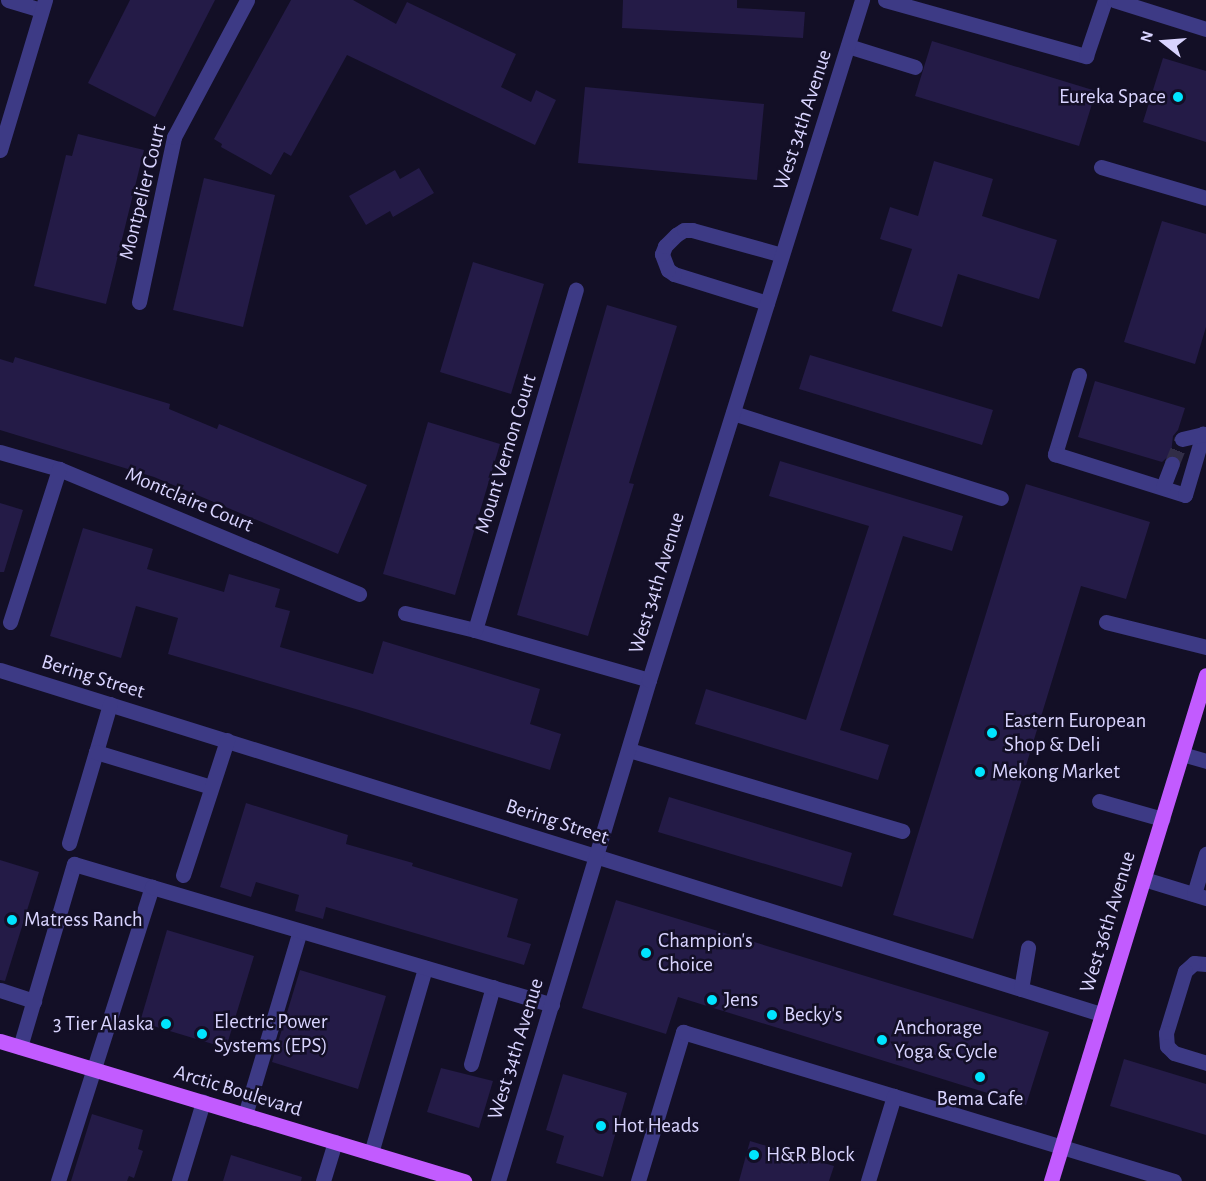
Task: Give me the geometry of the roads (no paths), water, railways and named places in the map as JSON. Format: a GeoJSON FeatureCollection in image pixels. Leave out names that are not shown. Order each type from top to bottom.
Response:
{"type":"FeatureCollection","features":[{"type":"Feature","properties":{"kind":"main road","name":"West 36th Avenue"},"geometry":{"type":"LineString","coordinates":[[1051,1181],[1206,675]]}},
{"type":"Feature","properties":{"kind":"main road","name":"Arctic Boulevard"},"geometry":{"type":"LineString","coordinates":[[0,1041],[464,1181]]}},
{"type":"Feature","properties":{"kind":"street"},"geometry":{"type":"LineString","coordinates":[[0,150],[43,5],[8,0]]}},
{"type":"Feature","properties":{"kind":"street","name":"Montpelier Court"},"geometry":{"type":"LineString","coordinates":[[139,302],[174,137],[247,0]]}},
{"type":"Feature","properties":{"kind":"street","name":"West 34th Avenue"},"geometry":{"type":"LineString","coordinates":[[498,1181],[649,680],[862,0]]}},
{"type":"Feature","properties":{"kind":"street"},"geometry":{"type":"LineString","coordinates":[[885,0],[1086,56],[1105,0]]}},
{"type":"Feature","properties":{"kind":"street"},"geometry":{"type":"LineString","coordinates":[[1114,0],[1206,28]]}},
{"type":"Feature","properties":{"kind":"street"},"geometry":{"type":"LineString","coordinates":[[848,46],[915,67]]}},
{"type":"Feature","properties":{"kind":"street"},"geometry":{"type":"LineString","coordinates":[[1101,167],[1206,198]]}},
{"type":"Feature","properties":{"kind":"street"},"geometry":{"type":"LineString","coordinates":[[767,303],[674,274],[668,270],[662,254],[665,246],[684,230],[692,230],[782,255]]}},
{"type":"Feature","properties":{"kind":"street","name":"Mount Vernon Court"},"geometry":{"type":"LineString","coordinates":[[475,630],[576,290]]}},
{"type":"Feature","properties":{"kind":"street"},"geometry":{"type":"LineString","coordinates":[[1079,375],[1055,454],[1185,495],[1204,435],[1182,439]]}},
{"type":"Feature","properties":{"kind":"street"},"geometry":{"type":"LineString","coordinates":[[733,412],[1001,498]]}},
{"type":"Feature","properties":{"kind":"street","name":"Montclaire Court"},"geometry":{"type":"LineString","coordinates":[[0,452],[59,469],[359,594]]}},
{"type":"Feature","properties":{"kind":"street"},"geometry":{"type":"LineString","coordinates":[[1163,488],[1172,465]]}},
{"type":"Feature","properties":{"kind":"street"},"geometry":{"type":"LineString","coordinates":[[10,622],[59,469]]}},
{"type":"Feature","properties":{"kind":"street"},"geometry":{"type":"LineString","coordinates":[[405,613],[475,630],[649,680]]}},
{"type":"Feature","properties":{"kind":"street"},"geometry":{"type":"LineString","coordinates":[[1106,622],[1206,647]]}},
{"type":"Feature","properties":{"kind":"street","name":"Bering Street"},"geometry":{"type":"LineString","coordinates":[[0,670],[1101,1014]]}},
{"type":"Feature","properties":{"kind":"street"},"geometry":{"type":"LineString","coordinates":[[69,843],[110,704]]}},
{"type":"Feature","properties":{"kind":"street"},"geometry":{"type":"LineString","coordinates":[[183,875],[227,740]]}},
{"type":"Feature","properties":{"kind":"street"},"geometry":{"type":"LineString","coordinates":[[629,750],[902,831]]}},
{"type":"Feature","properties":{"kind":"street"},"geometry":{"type":"LineString","coordinates":[[96,752],[211,787]]}},
{"type":"Feature","properties":{"kind":"street"},"geometry":{"type":"LineString","coordinates":[[1182,754],[1206,761]]}},
{"type":"Feature","properties":{"kind":"street"},"geometry":{"type":"LineString","coordinates":[[1099,801],[1162,819]]}},
{"type":"Feature","properties":{"kind":"street"},"geometry":{"type":"LineString","coordinates":[[1144,879],[1200,896],[1206,854]]}},
{"type":"Feature","properties":{"kind":"street"},"geometry":{"type":"LineString","coordinates":[[20,1047],[74,864],[552,1005]]}},
{"type":"Feature","properties":{"kind":"street"},"geometry":{"type":"LineString","coordinates":[[58,1181],[152,887]]}},
{"type":"Feature","properties":{"kind":"street"},"geometry":{"type":"LineString","coordinates":[[245,1115],[300,931]]}},
{"type":"Feature","properties":{"kind":"street"},"geometry":{"type":"LineString","coordinates":[[1021,989],[1028,948]]}},
{"type":"Feature","properties":{"kind":"street"},"geometry":{"type":"LineString","coordinates":[[1206,964],[1194,963],[1185,971],[1167,1033],[1167,1046],[1174,1053],[1206,1063]]}},
{"type":"Feature","properties":{"kind":"street"},"geometry":{"type":"LineString","coordinates":[[371,1153],[425,968]]}},
{"type":"Feature","properties":{"kind":"street"},"geometry":{"type":"LineString","coordinates":[[471,1064],[493,987]]}},
{"type":"Feature","properties":{"kind":"street"},"geometry":{"type":"LineString","coordinates":[[0,990],[34,1000]]}},
{"type":"Feature","properties":{"kind":"street"},"geometry":{"type":"LineString","coordinates":[[638,1181],[683,1032],[1174,1181]]}},
{"type":"Feature","properties":{"kind":"street"},"geometry":{"type":"LineString","coordinates":[[868,1181],[894,1096]]}},
{"type":"Feature","properties":{"kind":"street"},"geometry":{"type":"LineString","coordinates":[[179,1181],[203,1102]]}},
{"type":"Feature","properties":{"kind":"street"},"geometry":{"type":"LineString","coordinates":[[323,1181],[335,1142]]}},
{"type":"Feature","properties":{"kind":"tunnel"},"geometry":{"type":"LineString","coordinates":[[1172,464],[1182,439]]}},
{"type":"Feature","properties":{"kind":"place","name":"Eureka Space"},"geometry":{"type":"Point","coordinates":[1178,97]}},
{"type":"Feature","properties":{"kind":"place","name":"Eastern European Shop & Deli"},"geometry":{"type":"Point","coordinates":[992,733]}},
{"type":"Feature","properties":{"kind":"place","name":"Mekong Market"},"geometry":{"type":"Point","coordinates":[980,772]}},
{"type":"Feature","properties":{"kind":"place","name":"Matress Ranch"},"geometry":{"type":"Point","coordinates":[12,920]}},
{"type":"Feature","properties":{"kind":"place","name":"Champion's Choice"},"geometry":{"type":"Point","coordinates":[646,953]}},
{"type":"Feature","properties":{"kind":"place","name":"Jens"},"geometry":{"type":"Point","coordinates":[712,1000]}},
{"type":"Feature","properties":{"kind":"place","name":"Becky's"},"geometry":{"type":"Point","coordinates":[772,1015]}},
{"type":"Feature","properties":{"kind":"place","name":"3 Tier Alaska"},"geometry":{"type":"Point","coordinates":[166,1024]}},
{"type":"Feature","properties":{"kind":"place","name":"Electric Power Systems (EPS)"},"geometry":{"type":"Point","coordinates":[202,1034]}},
{"type":"Feature","properties":{"kind":"place","name":"Anchorage Yoga & Cycle"},"geometry":{"type":"Point","coordinates":[882,1040]}},
{"type":"Feature","properties":{"kind":"place","name":"Bema Cafe"},"geometry":{"type":"Point","coordinates":[980,1077]}},
{"type":"Feature","properties":{"kind":"place","name":"Hot Heads"},"geometry":{"type":"Point","coordinates":[601,1126]}},
{"type":"Feature","properties":{"kind":"place","name":"H&R Block"},"geometry":{"type":"Point","coordinates":[754,1155]}}]}
